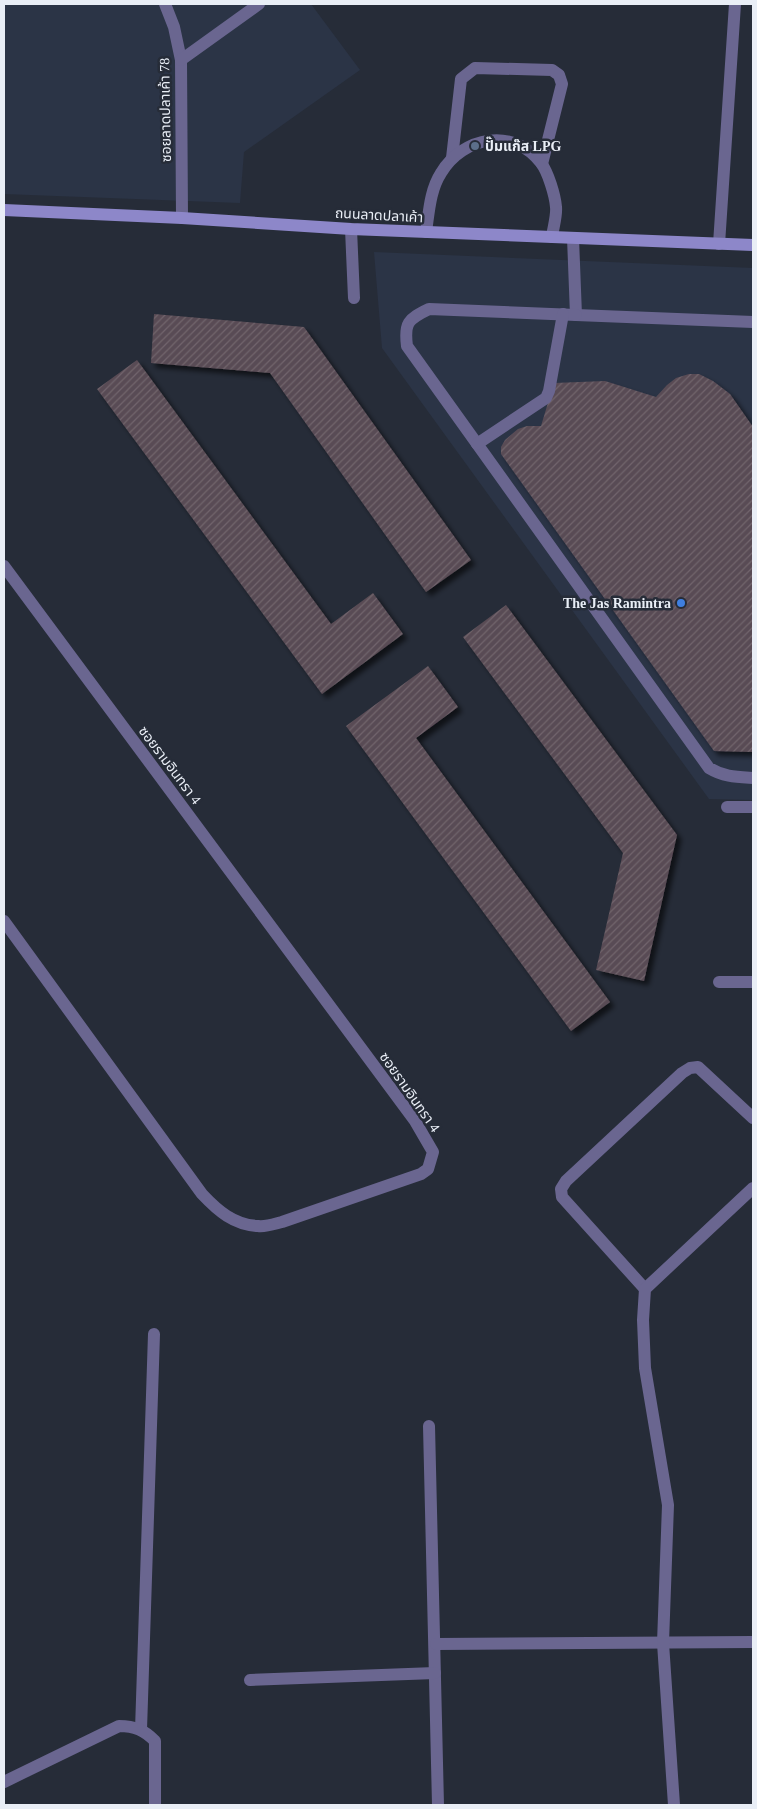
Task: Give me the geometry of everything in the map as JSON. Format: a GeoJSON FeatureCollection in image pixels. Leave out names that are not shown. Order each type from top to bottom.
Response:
{"type":"FeatureCollection","features":[{"type":"Feature","properties":{"kind":"main road","name":"ถนนลาดปลาเค้า"},"geometry":{"type":"LineString","coordinates":[[4,210],[182,218],[351,229],[753,245]]}},
{"type":"Feature","properties":{"kind":"street","name":"ซอยลาดปลาเค้า 78"},"geometry":{"type":"LineString","coordinates":[[165,4],[174,27],[180,60],[182,218]]}},
{"type":"Feature","properties":{"kind":"street"},"geometry":{"type":"LineString","coordinates":[[180,60],[259,4]]}},
{"type":"Feature","properties":{"kind":"street"},"geometry":{"type":"LineString","coordinates":[[719,244],[735,4]]}},
{"type":"Feature","properties":{"kind":"street"},"geometry":{"type":"LineString","coordinates":[[452,158],[461,79],[467,73],[475,68],[552,70],[559,75],[562,84],[542,164]]}},
{"type":"Feature","properties":{"kind":"street"},"geometry":{"type":"LineString","coordinates":[[426,232],[435,185],[441,172],[452,158],[464,148],[486,141],[502,141],[516,143],[528,149],[542,164],[556,208],[552,237]]}},
{"type":"Feature","properties":{"kind":"street"},"geometry":{"type":"LineString","coordinates":[[351,229],[354,298]]}},
{"type":"Feature","properties":{"kind":"street"},"geometry":{"type":"LineString","coordinates":[[477,444],[546,398],[569,314],[572,238]]}},
{"type":"Feature","properties":{"kind":"street"},"geometry":{"type":"LineString","coordinates":[[753,322],[429,309],[413,317],[405,330],[407,346],[709,768],[718,774],[728,777],[753,778]]}},
{"type":"Feature","properties":{"kind":"street","name":"ซอยรามอินทรา 4"},"geometry":{"type":"LineString","coordinates":[[4,566],[416,1121],[433,1152],[428,1169],[422,1174],[282,1222],[259,1226],[238,1222],[219,1212],[202,1194],[4,921]]}},
{"type":"Feature","properties":{"kind":"street"},"geometry":{"type":"LineString","coordinates":[[727,807],[753,807]]}},
{"type":"Feature","properties":{"kind":"street"},"geometry":{"type":"LineString","coordinates":[[719,982],[753,982]]}},
{"type":"Feature","properties":{"kind":"street"},"geometry":{"type":"LineString","coordinates":[[645,1289],[567,1204],[562,1197],[561,1189],[566,1181],[682,1073],[690,1068],[698,1067],[753,1118]]}},
{"type":"Feature","properties":{"kind":"street"},"geometry":{"type":"LineString","coordinates":[[674,1805],[663,1643],[668,1505],[645,1368],[643,1320],[645,1289],[753,1188]]}},
{"type":"Feature","properties":{"kind":"street"},"geometry":{"type":"LineString","coordinates":[[141,1730],[154,1334]]}},
{"type":"Feature","properties":{"kind":"street"},"geometry":{"type":"LineString","coordinates":[[429,1426],[436,1644],[438,1805]]}},
{"type":"Feature","properties":{"kind":"street"},"geometry":{"type":"LineString","coordinates":[[436,1644],[753,1642]]}},
{"type":"Feature","properties":{"kind":"street"},"geometry":{"type":"LineString","coordinates":[[250,1680],[435,1673]]}},
{"type":"Feature","properties":{"kind":"street"},"geometry":{"type":"LineString","coordinates":[[4,1782],[119,1726],[131,1726],[141,1730],[155,1741],[155,1805]]}},
{"type":"Feature","properties":{"kind":"shaded area"},"geometry":{"type":"Polygon","coordinates":[[[4,4],[311,4],[360,70],[244,152],[240,203],[4,194],[4,4]]]}},
{"type":"Feature","properties":{"kind":"shaded area"},"geometry":{"type":"Polygon","coordinates":[[[374,252],[753,268],[753,800],[709,799],[382,348],[374,252]]]}},
{"type":"Feature","properties":{"kind":"building"},"geometry":{"type":"Polygon","coordinates":[[[154,314],[304,327],[471,560],[426,592],[270,373],[151,363],[154,314]]]}},
{"type":"Feature","properties":{"kind":"building"},"geometry":{"type":"Polygon","coordinates":[[[137,360],[331,624],[373,593],[403,634],[322,694],[97,389],[137,360]]]}},
{"type":"Feature","properties":{"kind":"building","name":"The Jas Ramintra"},"geometry":{"type":"Polygon","coordinates":[[[689,374],[699,374],[713,381],[730,394],[753,427],[753,752],[714,751],[501,454],[501,447],[505,440],[518,429],[527,426],[541,426],[554,383],[605,381],[656,397],[676,378],[689,374]]]}},
{"type":"Feature","properties":{"kind":"building"},"geometry":{"type":"Polygon","coordinates":[[[506,605],[677,835],[644,981],[596,970],[623,853],[463,637],[506,605]]]}},
{"type":"Feature","properties":{"kind":"building"},"geometry":{"type":"Polygon","coordinates":[[[428,666],[458,707],[416,738],[610,1002],[571,1031],[346,726],[428,666]]]}},
{"type":"Feature","properties":{"kind":"place","name":"ปั๊มแก๊ส LPG"},"geometry":{"type":"Point","coordinates":[475,146]}},
{"type":"Feature","properties":{"kind":"place","name":"The Jas Ramintra"},"geometry":{"type":"Point","coordinates":[681,603]}}]}
